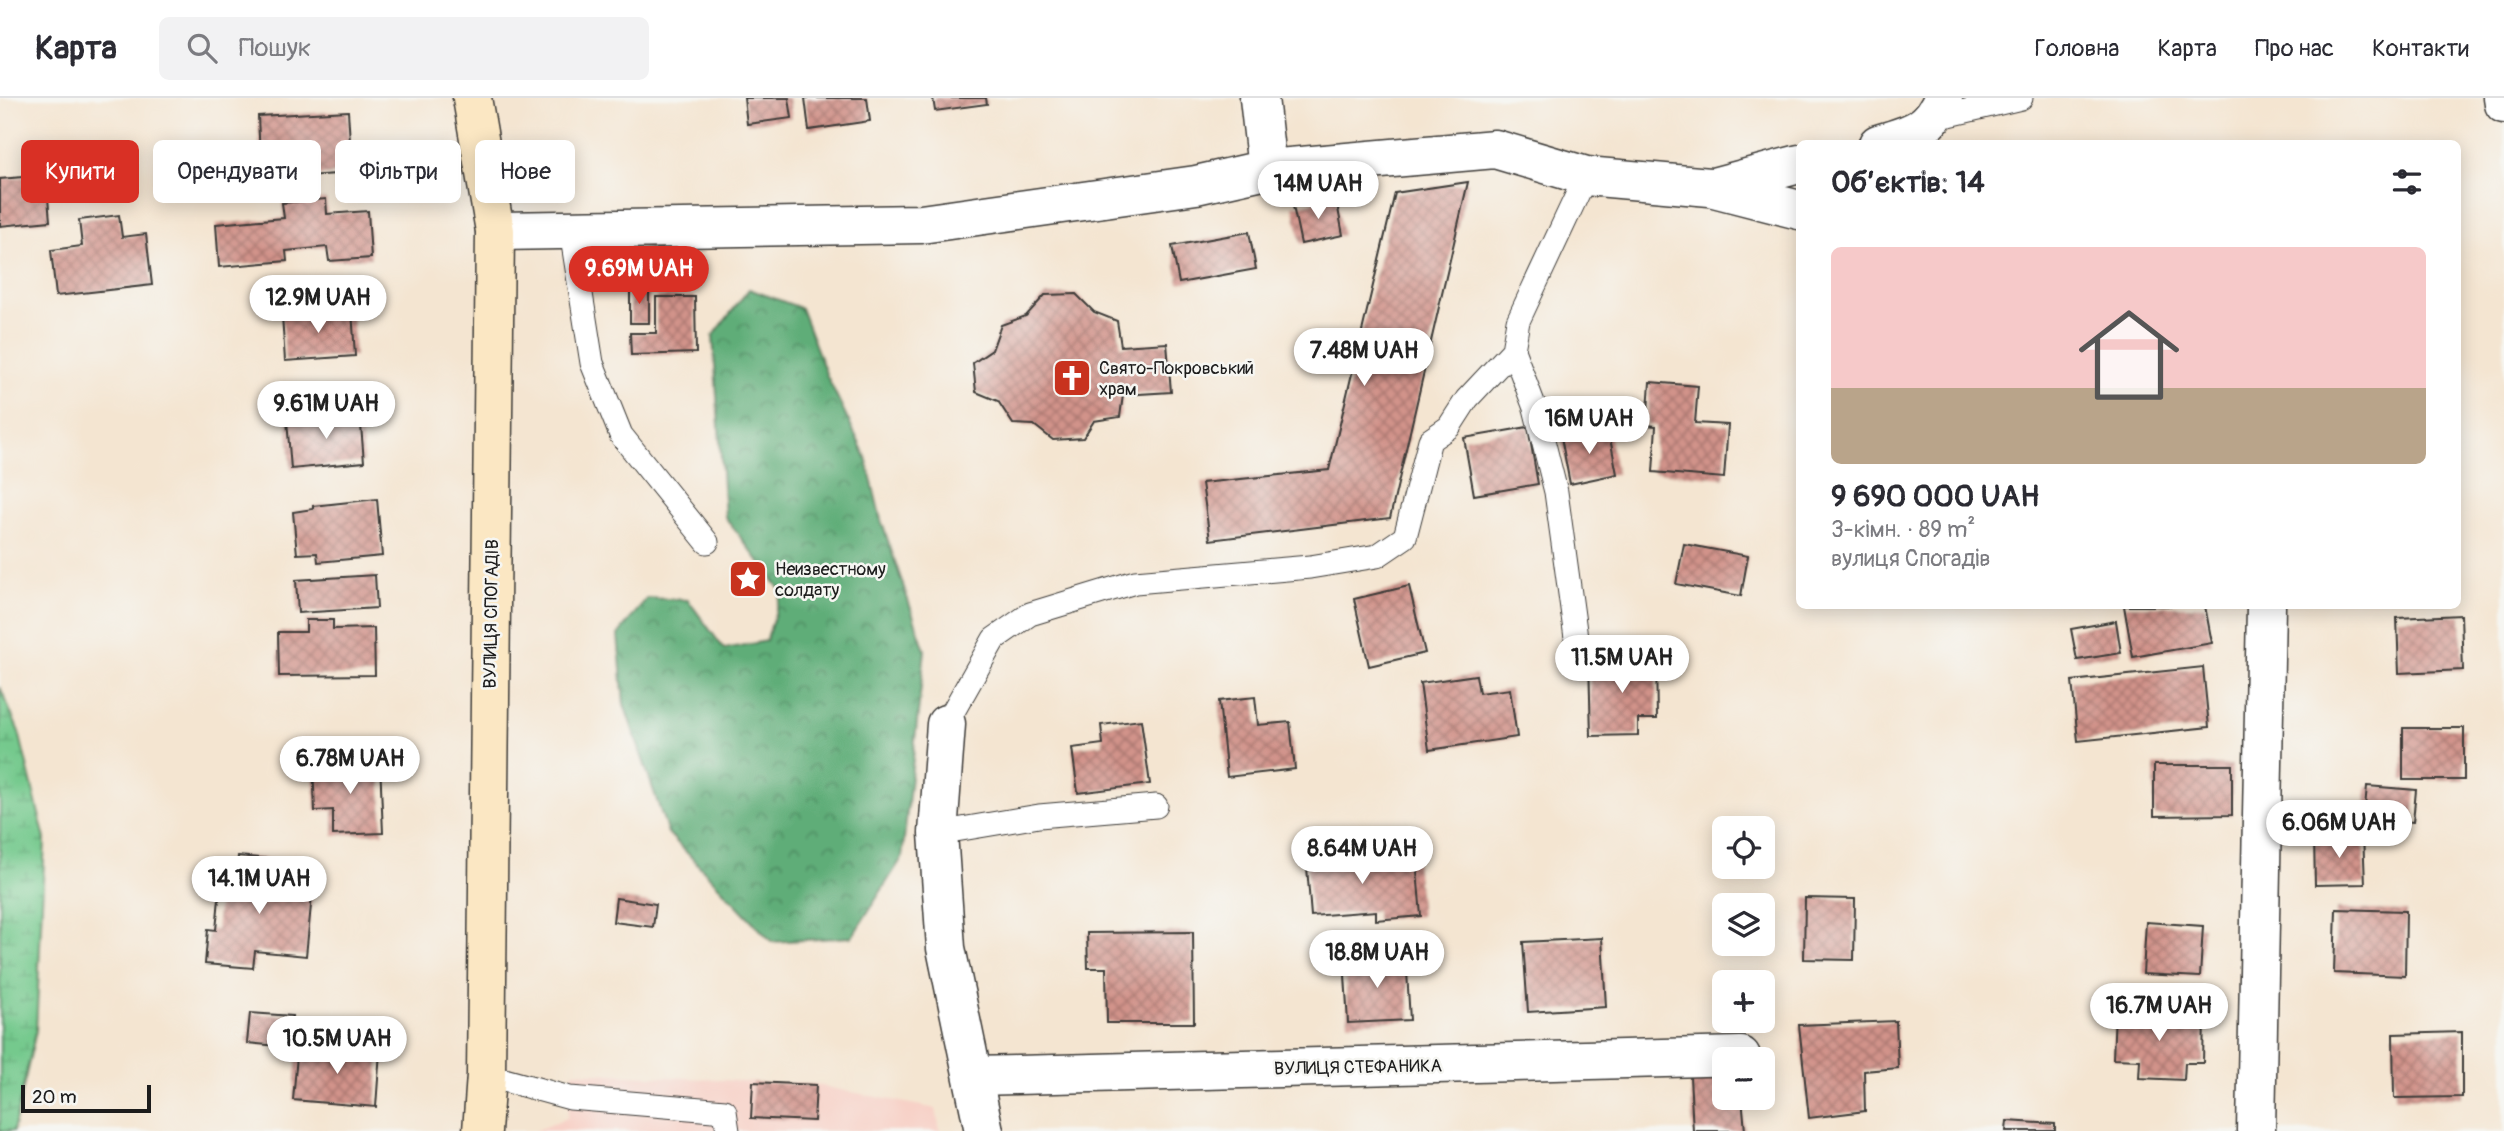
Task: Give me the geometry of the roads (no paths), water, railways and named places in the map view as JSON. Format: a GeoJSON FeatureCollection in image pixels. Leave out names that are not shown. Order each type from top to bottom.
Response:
{"type":"FeatureCollection","features":[{"type":"Feature","properties":{"kind":"street","name":"ВУЛИЦЯ СПОГАДІВ"},"geometry":{"type":"LineString","coordinates":[[472,98],[495,231],[486,1074],[482,1131]]}},
{"type":"Feature","properties":{"kind":"street"},"geometry":{"type":"LineString","coordinates":[[1259,98],[1267,169]]}},
{"type":"Feature","properties":{"kind":"street"},"geometry":{"type":"LineString","coordinates":[[2503,98],[2504,104]]}},
{"type":"Feature","properties":{"kind":"street"},"geometry":{"type":"LineString","coordinates":[[1893,140],[1904,137],[1939,108]]}},
{"type":"Feature","properties":{"kind":"street"},"geometry":{"type":"LineString","coordinates":[[495,231],[921,225],[1196,185],[1267,169],[1494,149],[1586,176],[1710,187],[1796,209]]}},
{"type":"Feature","properties":{"kind":"street"},"geometry":{"type":"LineString","coordinates":[[1710,187],[1796,165]]}},
{"type":"Feature","properties":{"kind":"street"},"geometry":{"type":"LineString","coordinates":[[2256,1131],[2266,609]]}},
{"type":"Feature","properties":{"kind":"street"},"geometry":{"type":"LineString","coordinates":[[946,724],[938,833],[946,948],[975,1076],[984,1131]]}},
{"type":"Feature","properties":{"kind":"street","name":"ВУЛИЦЯ СТЕФАНИКА"},"geometry":{"type":"LineString","coordinates":[[975,1076],[1712,1057]]}},
{"type":"Feature","properties":{"kind":"lane"},"geometry":{"type":"LineString","coordinates":[[1939,108],[2021,98]]}},
{"type":"Feature","properties":{"kind":"lane"},"geometry":{"type":"LineString","coordinates":[[1577,645],[1556,492],[1535,408],[1513,350],[1518,321],[1586,176]]}},
{"type":"Feature","properties":{"kind":"lane"},"geometry":{"type":"LineString","coordinates":[[571,231],[592,363],[621,435],[707,542]]}},
{"type":"Feature","properties":{"kind":"lane"},"geometry":{"type":"LineString","coordinates":[[946,724],[994,639],[1030,614],[1135,582],[1310,567],[1377,556],[1405,537],[1430,440],[1449,427],[1467,398],[1513,350]]}},
{"type":"Feature","properties":{"kind":"lane"},"geometry":{"type":"LineString","coordinates":[[938,833],[1039,816],[1156,806]]}},
{"type":"Feature","properties":{"kind":"lane"},"geometry":{"type":"LineString","coordinates":[[486,1074],[570,1098],[725,1111],[728,1131]]}},
{"type":"Feature","properties":{"kind":"place","name":"Свято-Покровський храм"},"geometry":{"type":"Point","coordinates":[1072,378]}},
{"type":"Feature","properties":{"kind":"place","name":"Неизвестному солдату"},"geometry":{"type":"Point","coordinates":[748,579]}}]}
